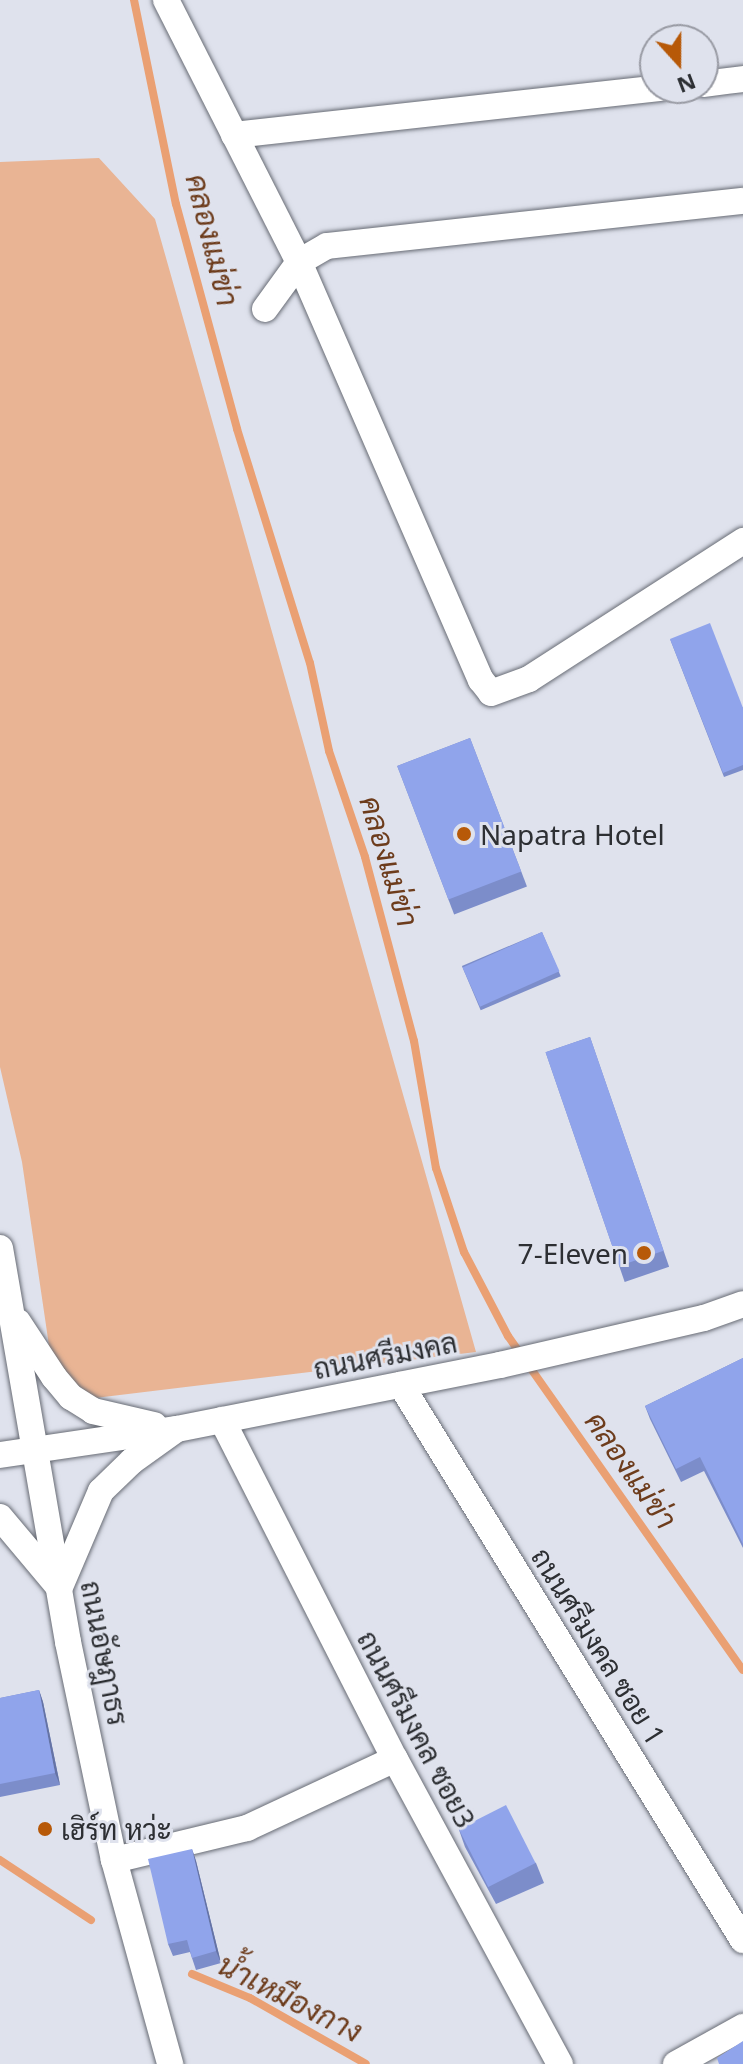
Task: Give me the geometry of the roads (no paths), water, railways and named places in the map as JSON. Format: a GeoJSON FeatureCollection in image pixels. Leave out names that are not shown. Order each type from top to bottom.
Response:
{"type":"FeatureCollection","features":[{"type":"Feature","properties":{"kind":"street"},"geometry":{"type":"LineString","coordinates":[[166,0],[299,262],[481,680],[491,693],[529,679],[743,541]]}},
{"type":"Feature","properties":{"kind":"street"},"geometry":{"type":"LineString","coordinates":[[719,82],[743,79]]}},
{"type":"Feature","properties":{"kind":"street"},"geometry":{"type":"LineString","coordinates":[[234,135],[639,90]]}},
{"type":"Feature","properties":{"kind":"street"},"geometry":{"type":"LineString","coordinates":[[265,309],[299,262],[327,246],[743,201]]}},
{"type":"Feature","properties":{"kind":"street","name":"ถนนอัษฎาธร"},"geometry":{"type":"LineString","coordinates":[[0,1248],[68,1642],[114,1860],[170,2064]]}},
{"type":"Feature","properties":{"kind":"street","name":"ถนนศรีมงคล"},"geometry":{"type":"LineString","coordinates":[[0,1455],[35,1447],[177,1429],[500,1365],[704,1318],[743,1304]]}},
{"type":"Feature","properties":{"kind":"street"},"geometry":{"type":"LineString","coordinates":[[0,1370],[11,1311]]}},
{"type":"Feature","properties":{"kind":"street"},"geometry":{"type":"LineString","coordinates":[[11,1311],[54,1377],[71,1397],[93,1411],[177,1429]]}},
{"type":"Feature","properties":{"kind":"street","name":"ถนนศรีมงคล ซอย 1"},"geometry":{"type":"LineString","coordinates":[[401,1385],[743,1940]]}},
{"type":"Feature","properties":{"kind":"street","name":"ถนนศรีมงคล ซอย3"},"geometry":{"type":"LineString","coordinates":[[222,1420],[395,1759],[560,2064]]}},
{"type":"Feature","properties":{"kind":"street"},"geometry":{"type":"LineString","coordinates":[[0,1517],[60,1587],[101,1491],[132,1461],[177,1429]]}},
{"type":"Feature","properties":{"kind":"street"},"geometry":{"type":"LineString","coordinates":[[114,1860],[247,1828],[395,1759]]}},
{"type":"Feature","properties":{"kind":"street"},"geometry":{"type":"LineString","coordinates":[[676,2064],[743,2027]]}},
{"type":"Feature","properties":{"kind":"waterway","name":"คลองแม่ข่า"},"geometry":{"type":"LineString","coordinates":[[134,0],[176,204],[237,429],[310,663],[329,751],[365,857],[414,1041],[436,1168],[464,1252],[508,1336],[743,1670]]}},
{"type":"Feature","properties":{"kind":"waterway","name":"น้ำเหมืองกาง"},"geometry":{"type":"LineString","coordinates":[[0,1860],[91,1920]]}},
{"type":"Feature","properties":{"kind":"waterway","name":"น้ำเหมืองกาง"},"geometry":{"type":"LineString","coordinates":[[192,1974],[250,1998],[366,2064]]}},
{"type":"Feature","properties":{"kind":"place","name":"Napatra Hotel"},"geometry":{"type":"Point","coordinates":[464,834]}},
{"type":"Feature","properties":{"kind":"place","name":"7-Eleven"},"geometry":{"type":"Point","coordinates":[644,1253]}},
{"type":"Feature","properties":{"kind":"place","name":"เฮิร์ท หว่ะ"},"geometry":{"type":"Point","coordinates":[45,1829]}}]}
